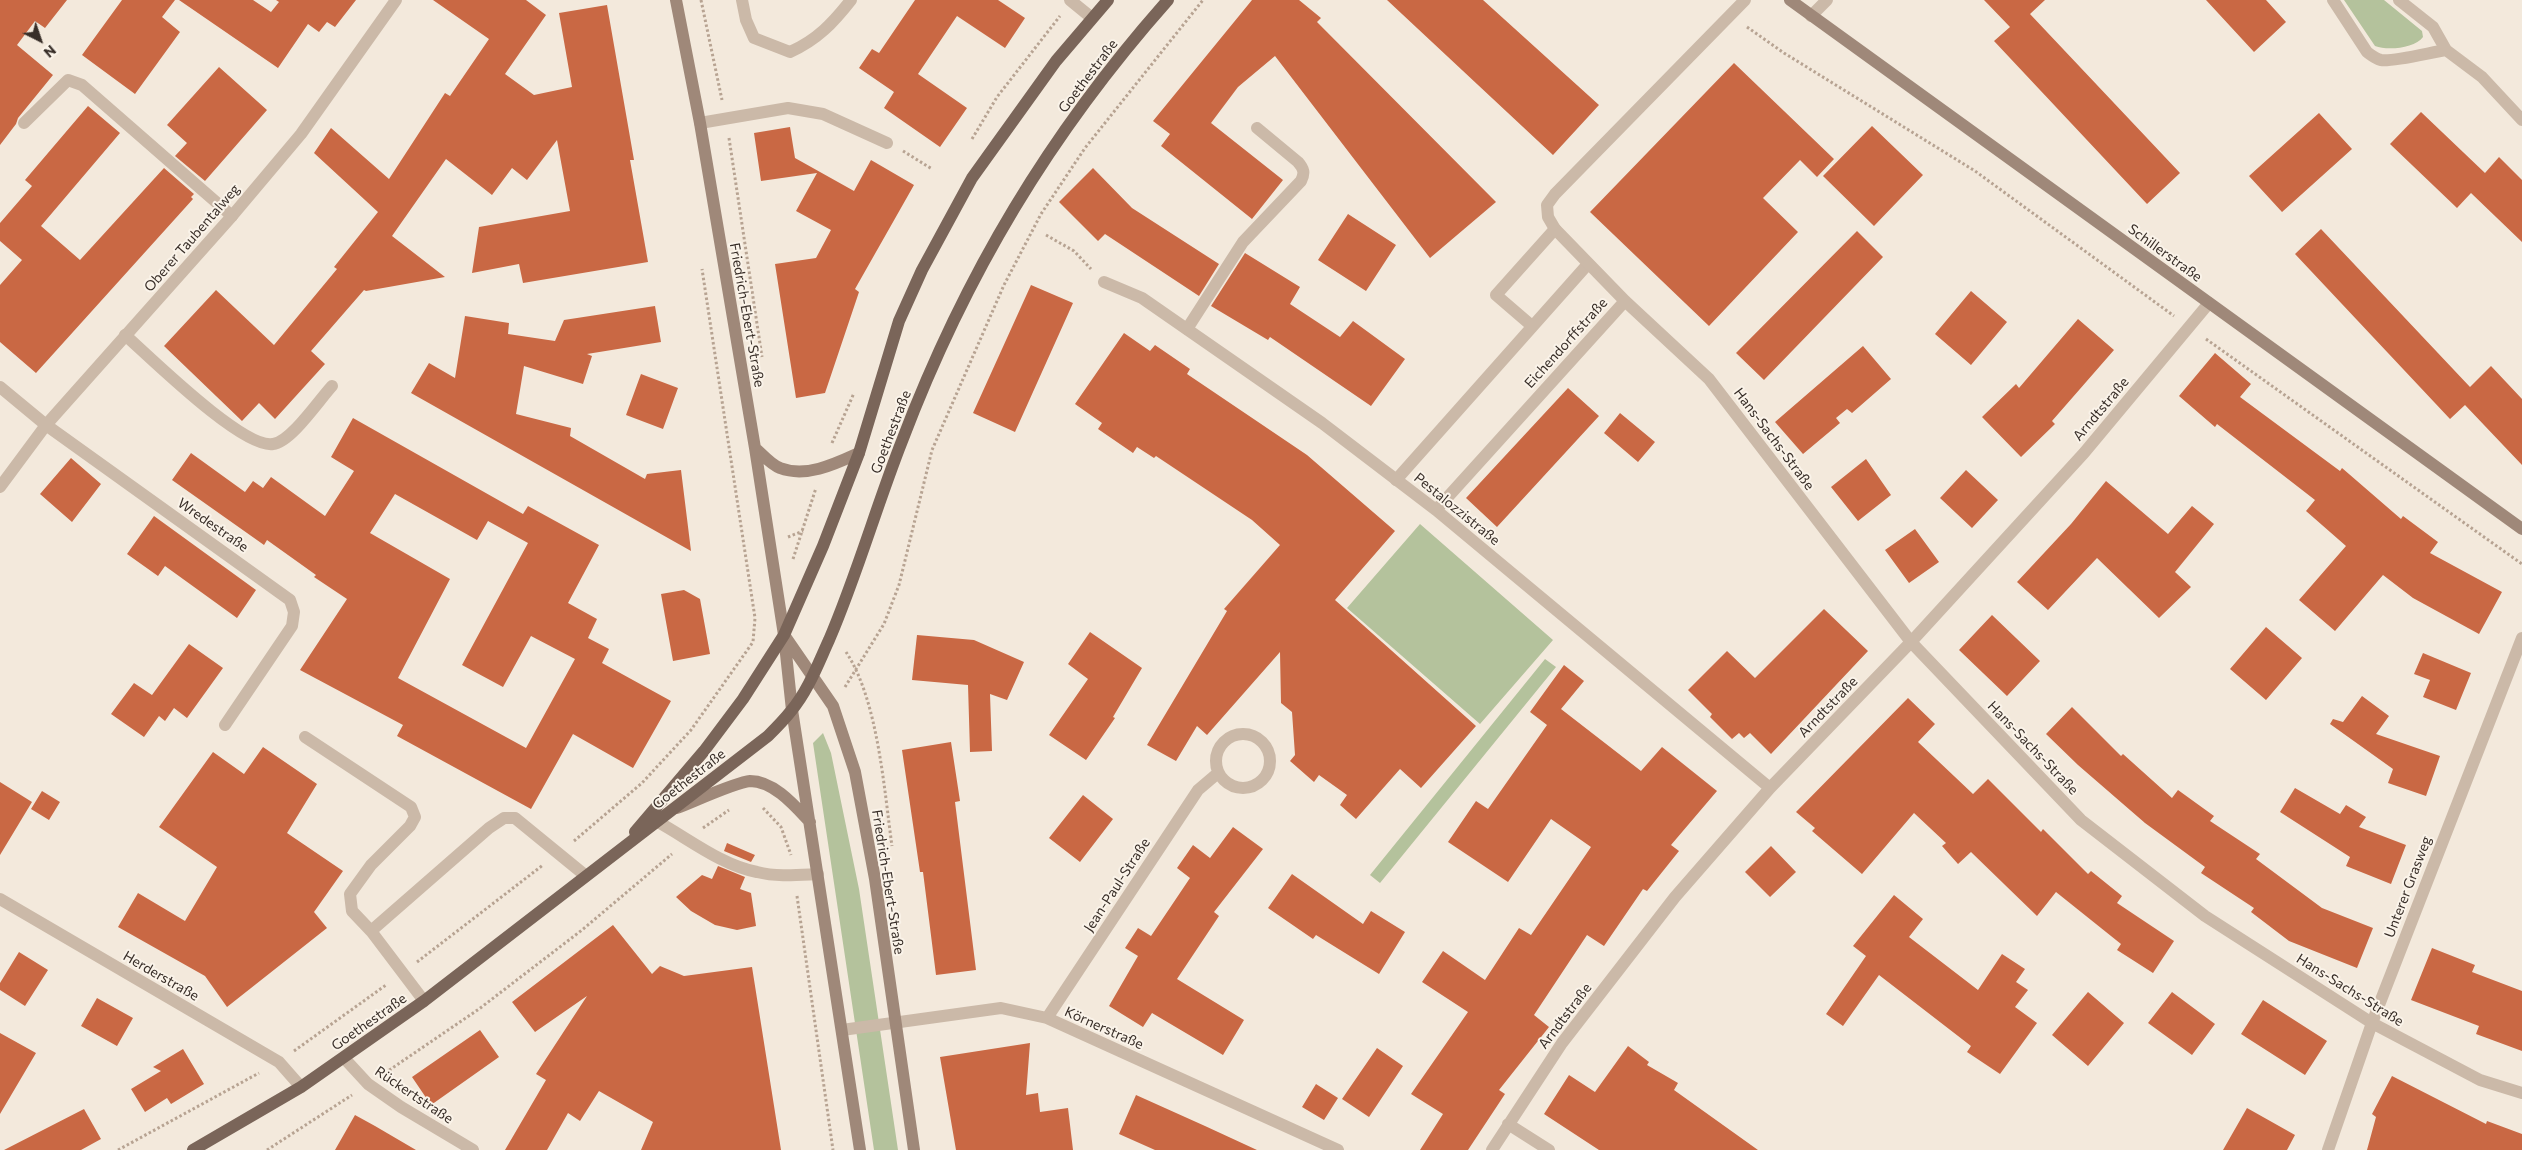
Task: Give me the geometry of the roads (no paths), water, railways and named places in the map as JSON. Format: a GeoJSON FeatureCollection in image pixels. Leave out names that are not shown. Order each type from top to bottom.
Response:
{"type":"FeatureCollection","features":[{"type":"Feature","properties":{"kind":"main road","name":"Goethestraße"},"geometry":{"type":"LineString","coordinates":[[622,847],[704,750],[743,699],[784,635],[823,546],[859,453],[899,321],[922,270],[972,178],[1035,89],[1108,0]]}},
{"type":"Feature","properties":{"kind":"main road","name":"Goethestraße"},"geometry":{"type":"LineString","coordinates":[[193,1150],[301,1087],[424,1001],[622,847],[677,808],[768,736],[792,710],[813,675],[856,572],[902,441],[935,361],[979,266],[1013,207],[1052,147],[1098,86],[1168,0]]}},
{"type":"Feature","properties":{"kind":"street","name":"Oberer Taubentalweg"},"geometry":{"type":"LineString","coordinates":[[0,487],[46,425],[232,216],[300,134],[396,0]]}},
{"type":"Feature","properties":{"kind":"street","name":"Friedrich-Ebert-Straße"},"geometry":{"type":"LineString","coordinates":[[676,0],[700,123],[756,448],[784,635],[792,710],[860,1150]]}},
{"type":"Feature","properties":{"kind":"street"},"geometry":{"type":"LineString","coordinates":[[742,0],[746,20],[754,38],[790,52],[810,43],[831,25],[851,0]]}},
{"type":"Feature","properties":{"kind":"street"},"geometry":{"type":"LineString","coordinates":[[1070,0],[1092,18]]}},
{"type":"Feature","properties":{"kind":"street","name":"Eichendorffstraße"},"geometry":{"type":"LineString","coordinates":[[1436,510],[1625,301],[1555,229],[1548,217],[1547,205],[1555,194],[1745,0]]}},
{"type":"Feature","properties":{"kind":"street","name":"Schillerstraße"},"geometry":{"type":"LineString","coordinates":[[1790,0],[2522,529]]}},
{"type":"Feature","properties":{"kind":"street"},"geometry":{"type":"LineString","coordinates":[[1811,16],[1827,0]]}},
{"type":"Feature","properties":{"kind":"street"},"geometry":{"type":"LineString","coordinates":[[2333,0],[2367,52],[2381,60],[2446,50]]}},
{"type":"Feature","properties":{"kind":"street"},"geometry":{"type":"LineString","coordinates":[[2399,0],[2433,27],[2446,50],[2482,77],[2522,120]]}},
{"type":"Feature","properties":{"kind":"street"},"geometry":{"type":"LineString","coordinates":[[24,123],[68,80],[82,85],[232,216]]}},
{"type":"Feature","properties":{"kind":"street"},"geometry":{"type":"LineString","coordinates":[[700,123],[788,108],[823,114],[887,143]]}},
{"type":"Feature","properties":{"kind":"street"},"geometry":{"type":"LineString","coordinates":[[1187,329],[1243,242],[1301,181],[1304,174],[1303,168],[1298,162],[1258,128]]}},
{"type":"Feature","properties":{"kind":"street"},"geometry":{"type":"LineString","coordinates":[[1532,326],[1496,295],[1555,229]]}},
{"type":"Feature","properties":{"kind":"street"},"geometry":{"type":"LineString","coordinates":[[1396,480],[1588,264]]}},
{"type":"Feature","properties":{"kind":"street","name":"Pestalozzistraße"},"geometry":{"type":"LineString","coordinates":[[1104,282],[1142,298],[1322,423],[1436,510],[1770,788]]}},
{"type":"Feature","properties":{"kind":"street","name":"Hans-Sachs-Straße"},"geometry":{"type":"LineString","coordinates":[[1625,301],[1710,379],[1911,642],[2081,820],[2205,916],[2372,1023],[2480,1080],[2522,1093]]}},
{"type":"Feature","properties":{"kind":"street","name":"Arndtstraße"},"geometry":{"type":"LineString","coordinates":[[1492,1150],[1562,1043],[1675,897],[1770,788],[1911,642],[2084,453],[2209,303]]}},
{"type":"Feature","properties":{"kind":"street"},"geometry":{"type":"LineString","coordinates":[[125,336],[201,402],[235,429],[256,442],[273,444],[286,439],[332,386]]}},
{"type":"Feature","properties":{"kind":"street","name":"Wredestraße"},"geometry":{"type":"LineString","coordinates":[[0,387],[46,425],[290,600],[294,612],[292,626],[225,725]]}},
{"type":"Feature","properties":{"kind":"street"},"geometry":{"type":"LineString","coordinates":[[756,448],[778,467],[802,472],[832,466],[859,453]]}},
{"type":"Feature","properties":{"kind":"street","name":"Friedrich-Ebert-Straße"},"geometry":{"type":"LineString","coordinates":[[784,635],[833,706],[855,772],[875,879],[914,1150]]}},
{"type":"Feature","properties":{"kind":"street","name":"Unterer Grasweg"},"geometry":{"type":"LineString","coordinates":[[2328,1150],[2372,1023],[2522,638]]}},
{"type":"Feature","properties":{"kind":"street"},"geometry":{"type":"LineString","coordinates":[[1250,734],[1263,742],[1270,756],[1268,772],[1258,784],[1243,788],[1228,784],[1218,773],[1215,757],[1222,743],[1235,735],[1250,734]]}},
{"type":"Feature","properties":{"kind":"street"},"geometry":{"type":"LineString","coordinates":[[305,737],[411,807],[415,817],[410,826],[371,865],[350,894],[352,911],[371,931],[424,1001]]}},
{"type":"Feature","properties":{"kind":"street","name":"Jean-Paul-Straße"},"geometry":{"type":"LineString","coordinates":[[1047,1018],[1198,790],[1218,773]]}},
{"type":"Feature","properties":{"kind":"street"},"geometry":{"type":"LineString","coordinates":[[677,808],[750,782],[768,786],[790,800],[810,822]]}},
{"type":"Feature","properties":{"kind":"street"},"geometry":{"type":"LineString","coordinates":[[371,931],[489,828],[504,818],[515,818],[586,876]]}},
{"type":"Feature","properties":{"kind":"street"},"geometry":{"type":"LineString","coordinates":[[658,822],[721,858],[756,872],[795,876],[818,874]]}},
{"type":"Feature","properties":{"kind":"street","name":"Herderstraße"},"geometry":{"type":"LineString","coordinates":[[0,900],[279,1062],[301,1087]]}},
{"type":"Feature","properties":{"kind":"street","name":"Körnerstraße"},"geometry":{"type":"LineString","coordinates":[[842,1030],[894,1021],[1001,1008],[1047,1018],[1338,1150]]}},
{"type":"Feature","properties":{"kind":"street","name":"Rückertstraße"},"geometry":{"type":"LineString","coordinates":[[344,1058],[368,1084],[401,1107],[473,1150]]}},
{"type":"Feature","properties":{"kind":"street"},"geometry":{"type":"LineString","coordinates":[[1508,1124],[1549,1150]]}}]}
